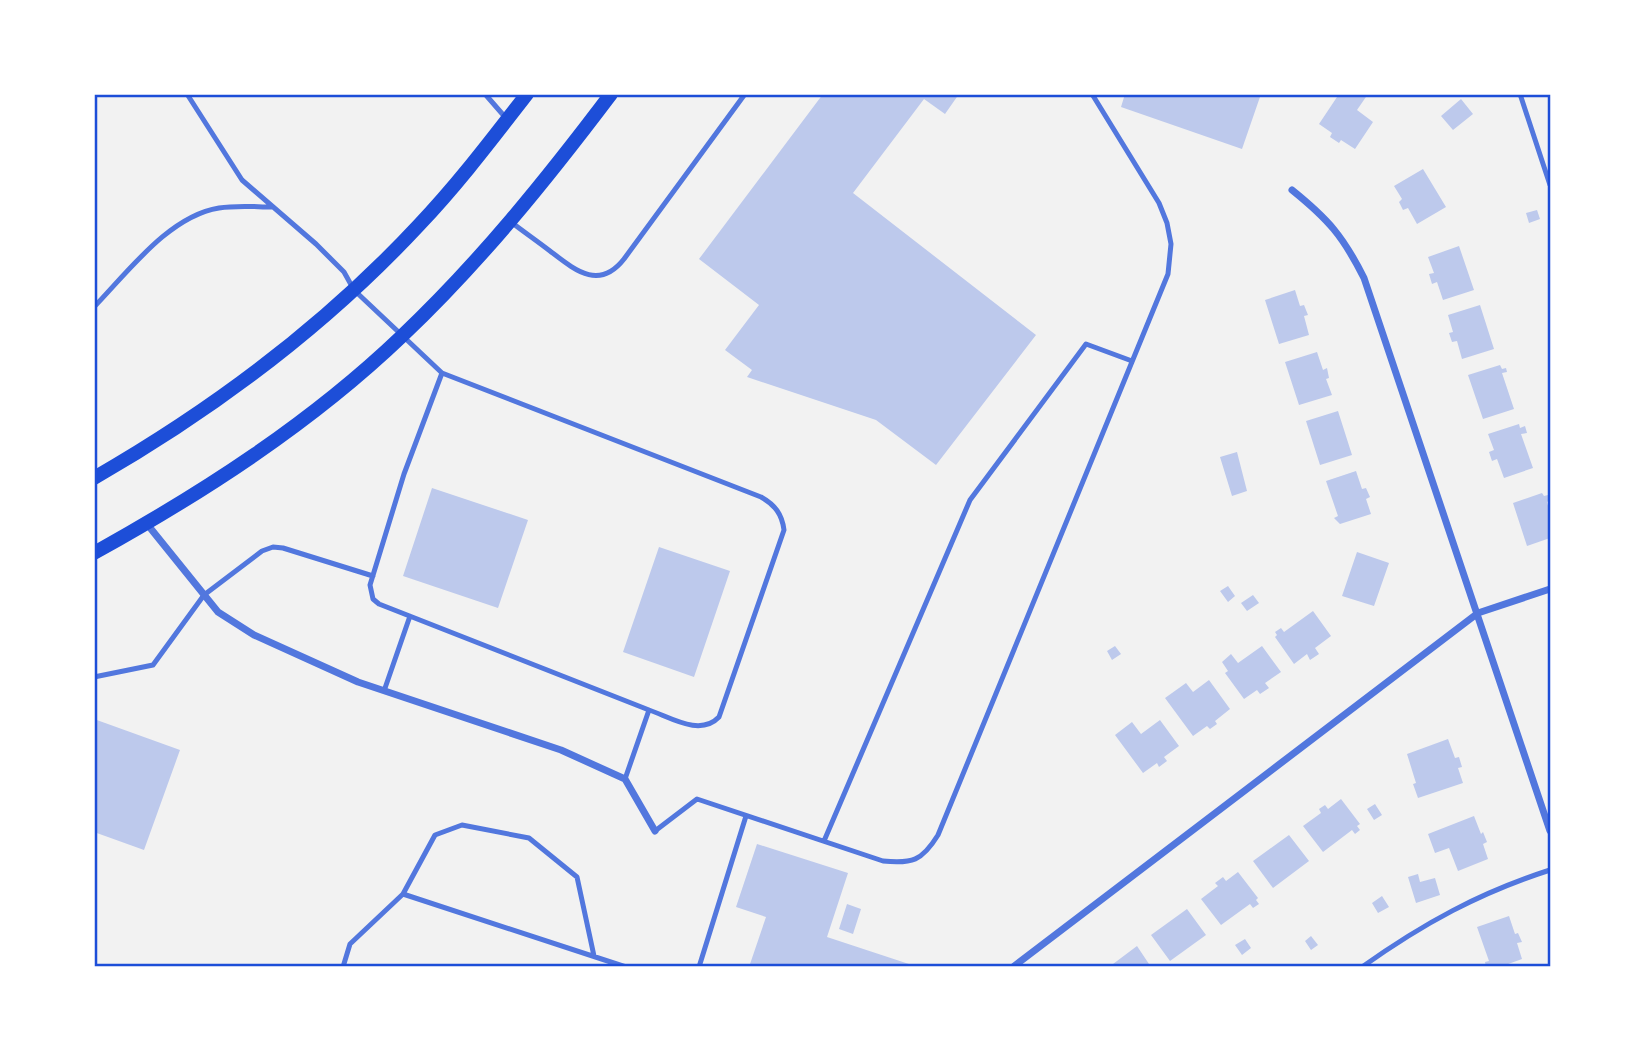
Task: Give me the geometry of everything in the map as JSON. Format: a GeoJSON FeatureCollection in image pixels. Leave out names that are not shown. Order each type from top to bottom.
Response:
{"type":"FeatureCollection","features":[{"type":"Feature","properties":{"kind":"main road"},"geometry":{"type":"LineString","coordinates":[[94,478],[233,389],[282,353],[354,290],[419,225],[527,94]]}},
{"type":"Feature","properties":{"kind":"main road"},"geometry":{"type":"LineString","coordinates":[[94,553],[203,489],[286,432],[326,402],[402,337],[511,222],[611,94]]}},
{"type":"Feature","properties":{"kind":"street"},"geometry":{"type":"LineString","coordinates":[[1292,190],[1324,216],[1348,246],[1364,278],[1550,831]]}},
{"type":"Feature","properties":{"kind":"street"},"geometry":{"type":"LineString","coordinates":[[147,524],[218,612],[254,635],[358,682],[561,750],[625,779],[655,831]]}},
{"type":"Feature","properties":{"kind":"street"},"geometry":{"type":"LineString","coordinates":[[1013,967],[1478,613],[1550,589]]}},
{"type":"Feature","properties":{"kind":"lane"},"geometry":{"type":"LineString","coordinates":[[187,94],[242,180],[344,272],[354,290],[442,373],[761,497],[779,512],[784,530],[719,717],[705,726],[694,726],[379,604],[373,599],[370,585],[404,474],[442,373]]}},
{"type":"Feature","properties":{"kind":"lane"},"geometry":{"type":"LineString","coordinates":[[485,94],[508,119]]}},
{"type":"Feature","properties":{"kind":"lane"},"geometry":{"type":"LineString","coordinates":[[511,222],[574,270],[590,275],[608,274],[624,259],[745,94]]}},
{"type":"Feature","properties":{"kind":"lane"},"geometry":{"type":"LineString","coordinates":[[655,831],[696,799],[883,861],[901,863],[919,858],[939,835],[1168,274],[1171,244],[1159,203],[1092,94]]}},
{"type":"Feature","properties":{"kind":"lane"},"geometry":{"type":"LineString","coordinates":[[1520,94],[1550,186]]}},
{"type":"Feature","properties":{"kind":"lane"},"geometry":{"type":"LineString","coordinates":[[94,307],[172,229],[193,216],[219,208],[273,207]]}},
{"type":"Feature","properties":{"kind":"lane"},"geometry":{"type":"LineString","coordinates":[[824,841],[970,500],[1086,344],[1132,361]]}},
{"type":"Feature","properties":{"kind":"lane"},"geometry":{"type":"LineString","coordinates":[[94,677],[153,665],[204,595],[262,551],[273,547],[284,548],[373,576]]}},
{"type":"Feature","properties":{"kind":"lane"},"geometry":{"type":"LineString","coordinates":[[384,691],[410,616]]}},
{"type":"Feature","properties":{"kind":"lane"},"geometry":{"type":"LineString","coordinates":[[625,779],[649,710]]}},
{"type":"Feature","properties":{"kind":"lane"},"geometry":{"type":"LineString","coordinates":[[699,967],[746,816]]}},
{"type":"Feature","properties":{"kind":"lane"},"geometry":{"type":"LineString","coordinates":[[343,967],[350,944],[403,894],[435,835],[462,825],[529,838],[577,877],[594,956]]}},
{"type":"Feature","properties":{"kind":"lane"},"geometry":{"type":"LineString","coordinates":[[1363,967],[1432,920],[1470,900],[1550,870]]}},
{"type":"Feature","properties":{"kind":"lane"},"geometry":{"type":"LineString","coordinates":[[403,894],[626,967]]}},
{"type":"Feature","properties":{"kind":"building"},"geometry":{"type":"Polygon","coordinates":[[[823,94],[959,94],[945,114],[924,99],[853,193],[1036,335],[936,465],[876,420],[747,377],[752,370],[725,350],[759,305],[699,259],[823,94]]]}},
{"type":"Feature","properties":{"kind":"building"},"geometry":{"type":"Polygon","coordinates":[[[1125,94],[1261,94],[1242,149],[1121,107],[1125,94]]]}},
{"type":"Feature","properties":{"kind":"building"},"geometry":{"type":"Polygon","coordinates":[[[1339,94],[1368,94],[1357,110],[1373,122],[1355,149],[1330,137],[1332,133],[1319,124],[1339,94]]]}},
{"type":"Feature","properties":{"kind":"building"},"geometry":{"type":"Polygon","coordinates":[[[1461,99],[1473,114],[1453,130],[1441,116],[1461,99]]]}},
{"type":"Feature","properties":{"kind":"building"},"geometry":{"type":"Polygon","coordinates":[[[1423,169],[1446,207],[1417,224],[1408,208],[1403,210],[1399,202],[1402,199],[1394,186],[1423,169]]]}},
{"type":"Feature","properties":{"kind":"building"},"geometry":{"type":"Polygon","coordinates":[[[1537,210],[1540,219],[1529,223],[1526,213],[1537,210]]]}},
{"type":"Feature","properties":{"kind":"building"},"geometry":{"type":"Polygon","coordinates":[[[1459,246],[1474,290],[1443,300],[1437,282],[1432,284],[1429,274],[1434,273],[1428,257],[1459,246]]]}},
{"type":"Feature","properties":{"kind":"building"},"geometry":{"type":"Polygon","coordinates":[[[1295,290],[1300,306],[1304,305],[1308,315],[1304,316],[1309,335],[1279,344],[1265,300],[1295,290]]]}},
{"type":"Feature","properties":{"kind":"building"},"geometry":{"type":"Polygon","coordinates":[[[1480,305],[1494,349],[1462,359],[1457,341],[1452,342],[1449,333],[1453,332],[1448,315],[1480,305]]]}},
{"type":"Feature","properties":{"kind":"building"},"geometry":{"type":"Polygon","coordinates":[[[1317,352],[1323,370],[1327,368],[1329,378],[1326,379],[1332,395],[1299,405],[1285,362],[1317,352]]]}},
{"type":"Feature","properties":{"kind":"building"},"geometry":{"type":"Polygon","coordinates":[[[1500,365],[1502,369],[1506,368],[1507,372],[1502,373],[1514,409],[1483,419],[1468,375],[1500,365]]]}},
{"type":"Feature","properties":{"kind":"building"},"geometry":{"type":"Polygon","coordinates":[[[1338,411],[1352,455],[1320,465],[1306,421],[1338,411]]]}},
{"type":"Feature","properties":{"kind":"building"},"geometry":{"type":"Polygon","coordinates":[[[1519,424],[1520,428],[1525,426],[1527,433],[1521,434],[1533,468],[1504,478],[1497,459],[1492,461],[1489,452],[1494,450],[1488,434],[1519,424]]]}},
{"type":"Feature","properties":{"kind":"building"},"geometry":{"type":"Polygon","coordinates":[[[1237,452],[1247,491],[1232,496],[1220,457],[1237,452]]]}},
{"type":"Feature","properties":{"kind":"building"},"geometry":{"type":"Polygon","coordinates":[[[1356,471],[1362,489],[1366,488],[1370,497],[1366,499],[1371,514],[1340,524],[1334,518],[1338,516],[1326,481],[1356,471]]]}},
{"type":"Feature","properties":{"kind":"building"},"geometry":{"type":"Polygon","coordinates":[[[432,488],[528,520],[498,608],[403,576],[432,488]]]}},
{"type":"Feature","properties":{"kind":"building"},"geometry":{"type":"Polygon","coordinates":[[[1542,493],[1544,496],[1548,495],[1550,500],[1547,502],[1550,538],[1527,546],[1513,503],[1542,493]]]}},
{"type":"Feature","properties":{"kind":"building"},"geometry":{"type":"Polygon","coordinates":[[[659,547],[730,571],[694,677],[623,652],[659,547]]]}},
{"type":"Feature","properties":{"kind":"building"},"geometry":{"type":"Polygon","coordinates":[[[1357,552],[1389,563],[1374,606],[1342,596],[1357,552]]]}},
{"type":"Feature","properties":{"kind":"building"},"geometry":{"type":"Polygon","coordinates":[[[1228,586],[1235,596],[1228,602],[1220,591],[1228,586]]]}},
{"type":"Feature","properties":{"kind":"building"},"geometry":{"type":"Polygon","coordinates":[[[1253,595],[1259,603],[1247,611],[1241,603],[1253,595]]]}},
{"type":"Feature","properties":{"kind":"building"},"geometry":{"type":"Polygon","coordinates":[[[1313,611],[1331,636],[1315,648],[1319,654],[1310,660],[1307,654],[1294,664],[1275,637],[1275,632],[1281,628],[1284,632],[1313,611]]]}},
{"type":"Feature","properties":{"kind":"building"},"geometry":{"type":"Polygon","coordinates":[[[1115,646],[1121,654],[1112,660],[1107,651],[1115,646]]]}},
{"type":"Feature","properties":{"kind":"building"},"geometry":{"type":"Polygon","coordinates":[[[1262,646],[1281,672],[1265,683],[1269,688],[1260,694],[1257,690],[1244,699],[1225,673],[1228,671],[1222,662],[1231,654],[1238,663],[1262,646]]]}},
{"type":"Feature","properties":{"kind":"building"},"geometry":{"type":"Polygon","coordinates":[[[1209,680],[1230,709],[1215,721],[1217,724],[1210,729],[1207,726],[1193,736],[1165,698],[1186,683],[1193,692],[1209,680]]]}},
{"type":"Feature","properties":{"kind":"building"},"geometry":{"type":"Polygon","coordinates":[[[94,719],[180,750],[144,850],[94,832],[94,719]]]}},
{"type":"Feature","properties":{"kind":"building"},"geometry":{"type":"Polygon","coordinates":[[[1160,720],[1179,746],[1164,757],[1167,761],[1159,767],[1157,763],[1143,773],[1115,735],[1132,722],[1141,734],[1160,720]]]}},
{"type":"Feature","properties":{"kind":"building"},"geometry":{"type":"Polygon","coordinates":[[[1448,739],[1455,758],[1459,757],[1462,767],[1458,768],[1463,783],[1418,798],[1407,754],[1448,739]]]}},
{"type":"Feature","properties":{"kind":"building"},"geometry":{"type":"Polygon","coordinates":[[[1341,799],[1360,824],[1357,826],[1360,830],[1355,834],[1352,830],[1323,852],[1303,826],[1321,813],[1319,809],[1325,805],[1328,809],[1341,799]]]}},
{"type":"Feature","properties":{"kind":"building"},"geometry":{"type":"Polygon","coordinates":[[[1375,804],[1382,815],[1374,820],[1367,809],[1375,804]]]}},
{"type":"Feature","properties":{"kind":"building"},"geometry":{"type":"Polygon","coordinates":[[[1474,816],[1487,842],[1483,844],[1488,859],[1458,871],[1449,848],[1435,853],[1428,834],[1474,816]]]}},
{"type":"Feature","properties":{"kind":"building"},"geometry":{"type":"Polygon","coordinates":[[[1289,835],[1309,861],[1273,888],[1253,861],[1289,835]]]}},
{"type":"Feature","properties":{"kind":"building"},"geometry":{"type":"Polygon","coordinates":[[[757,844],[848,873],[827,937],[918,967],[749,967],[766,917],[736,907],[757,844]]]}},
{"type":"Feature","properties":{"kind":"building"},"geometry":{"type":"Polygon","coordinates":[[[1238,872],[1258,898],[1256,900],[1259,904],[1253,908],[1250,904],[1221,925],[1201,899],[1218,886],[1215,883],[1223,877],[1226,881],[1238,872]]]}},
{"type":"Feature","properties":{"kind":"building"},"geometry":{"type":"Polygon","coordinates":[[[1418,874],[1420,882],[1435,878],[1440,895],[1416,903],[1408,877],[1418,874]]]}},
{"type":"Feature","properties":{"kind":"building"},"geometry":{"type":"Polygon","coordinates":[[[1382,896],[1389,907],[1378,913],[1372,903],[1382,896]]]}},
{"type":"Feature","properties":{"kind":"building"},"geometry":{"type":"Polygon","coordinates":[[[847,904],[861,909],[853,934],[839,929],[847,904]]]}},
{"type":"Feature","properties":{"kind":"building"},"geometry":{"type":"Polygon","coordinates":[[[1187,909],[1206,935],[1170,961],[1151,935],[1187,909]]]}},
{"type":"Feature","properties":{"kind":"building"},"geometry":{"type":"Polygon","coordinates":[[[1509,916],[1515,934],[1518,933],[1522,942],[1517,943],[1522,959],[1500,967],[1486,967],[1485,962],[1489,961],[1477,927],[1509,916]]]}},
{"type":"Feature","properties":{"kind":"building"},"geometry":{"type":"Polygon","coordinates":[[[1311,936],[1318,945],[1311,950],[1305,941],[1311,936]]]}},
{"type":"Feature","properties":{"kind":"building"},"geometry":{"type":"Polygon","coordinates":[[[1245,939],[1251,948],[1242,955],[1235,945],[1245,939]]]}},
{"type":"Feature","properties":{"kind":"building"},"geometry":{"type":"Polygon","coordinates":[[[1137,946],[1151,967],[1109,967],[1137,946]]]}}]}
